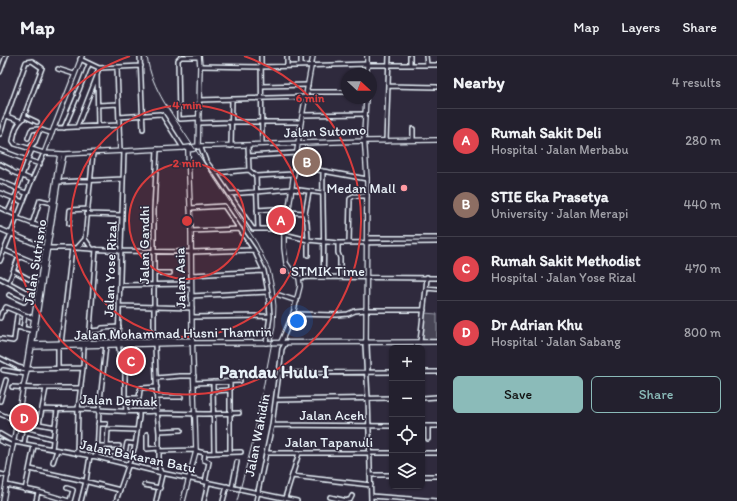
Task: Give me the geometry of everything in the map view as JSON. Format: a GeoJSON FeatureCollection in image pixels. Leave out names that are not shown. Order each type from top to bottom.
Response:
{"type":"FeatureCollection","features":[{"type":"Feature","properties":{"kind":"main road"},"geometry":{"type":"LineString","coordinates":[[199,56],[199,147]]}},
{"type":"Feature","properties":{"kind":"main road"},"geometry":{"type":"LineString","coordinates":[[280,342],[293,314],[301,283],[299,278],[286,263],[284,232],[292,189],[302,115],[313,56]]}},
{"type":"Feature","properties":{"kind":"main road"},"geometry":{"type":"LineString","coordinates":[[367,56],[367,66]]}},
{"type":"Feature","properties":{"kind":"main road"},"geometry":{"type":"LineString","coordinates":[[44,153],[81,58]]}},
{"type":"Feature","properties":{"kind":"main road"},"geometry":{"type":"LineString","coordinates":[[366,104],[364,141],[367,179],[366,342]]}},
{"type":"Feature","properties":{"kind":"main road"},"geometry":{"type":"LineString","coordinates":[[293,143],[299,138]]}},
{"type":"Feature","properties":{"kind":"main road","name":"Jalan Sutomo"},"geometry":{"type":"LineString","coordinates":[[44,153],[93,153],[262,144],[437,140]]}},
{"type":"Feature","properties":{"kind":"main road","name":"Jalan Sutomo"},"geometry":{"type":"LineString","coordinates":[[188,150],[199,147]]}},
{"type":"Feature","properties":{"kind":"main road","name":"Jalan Asia"},"geometry":{"type":"LineString","coordinates":[[183,501],[196,451],[188,150]]}},
{"type":"Feature","properties":{"kind":"main road","name":"Jalan Sutrisno"},"geometry":{"type":"LineString","coordinates":[[2,498],[14,443],[62,154]]}},
{"type":"Feature","properties":{"kind":"main road","name":"Jalan Sutrisno"},"geometry":{"type":"LineString","coordinates":[[31,345],[31,330],[42,264],[47,248],[52,203],[62,154]]}},
{"type":"Feature","properties":{"kind":"main road","name":"Jalan Mohammad Husni Thamrin"},"geometry":{"type":"LineString","coordinates":[[31,345],[192,341],[202,343],[437,342]]}},
{"type":"Feature","properties":{"kind":"main road","name":"Jalan Mohammad Husni Thamrin"},"geometry":{"type":"LineString","coordinates":[[86,344],[106,345],[119,343]]}},
{"type":"Feature","properties":{"kind":"main road"},"geometry":{"type":"LineString","coordinates":[[193,352],[195,347],[202,343]]}},
{"type":"Feature","properties":{"kind":"street"},"geometry":{"type":"LineString","coordinates":[[0,69],[6,56]]}},
{"type":"Feature","properties":{"kind":"street"},"geometry":{"type":"LineString","coordinates":[[32,56],[32,61]]}},
{"type":"Feature","properties":{"kind":"street"},"geometry":{"type":"LineString","coordinates":[[140,56],[143,129]]}},
{"type":"Feature","properties":{"kind":"street"},"geometry":{"type":"LineString","coordinates":[[198,118],[179,118],[178,60],[182,57],[199,56]]}},
{"type":"Feature","properties":{"kind":"street"},"geometry":{"type":"LineString","coordinates":[[261,56],[262,144]]}},
{"type":"Feature","properties":{"kind":"street"},"geometry":{"type":"LineString","coordinates":[[287,56],[287,66]]}},
{"type":"Feature","properties":{"kind":"street"},"geometry":{"type":"LineString","coordinates":[[301,56],[301,66]]}},
{"type":"Feature","properties":{"kind":"street"},"geometry":{"type":"LineString","coordinates":[[386,140],[389,56]]}},
{"type":"Feature","properties":{"kind":"street"},"geometry":{"type":"LineString","coordinates":[[410,56],[410,65]]}},
{"type":"Feature","properties":{"kind":"street"},"geometry":{"type":"LineString","coordinates":[[426,56],[427,65]]}},
{"type":"Feature","properties":{"kind":"street"},"geometry":{"type":"LineString","coordinates":[[81,58],[99,68],[141,66]]}},
{"type":"Feature","properties":{"kind":"street"},"geometry":{"type":"LineString","coordinates":[[0,134],[4,125],[4,118],[7,115],[26,62],[32,61],[42,68],[24,116],[15,132],[13,141],[14,143],[31,150],[44,153],[26,193],[11,234],[1,255],[0,261]]}},
{"type":"Feature","properties":{"kind":"street"},"geometry":{"type":"LineString","coordinates":[[64,128],[90,64]]}},
{"type":"Feature","properties":{"kind":"street"},"geometry":{"type":"LineString","coordinates":[[200,66],[261,67],[437,65]]}},
{"type":"Feature","properties":{"kind":"street","name":"Jalan Yose Rizal"},"geometry":{"type":"LineString","coordinates":[[117,67],[119,125],[124,179],[119,343],[121,363],[125,373],[126,411]]}},
{"type":"Feature","properties":{"kind":"street"},"geometry":{"type":"LineString","coordinates":[[98,126],[99,68]]}},
{"type":"Feature","properties":{"kind":"street"},"geometry":{"type":"LineString","coordinates":[[58,69],[74,74]]}},
{"type":"Feature","properties":{"kind":"street"},"geometry":{"type":"LineString","coordinates":[[77,127],[98,74]]}},
{"type":"Feature","properties":{"kind":"street"},"geometry":{"type":"LineString","coordinates":[[262,86],[308,85]]}},
{"type":"Feature","properties":{"kind":"street"},"geometry":{"type":"LineString","coordinates":[[388,86],[437,87]]}},
{"type":"Feature","properties":{"kind":"street"},"geometry":{"type":"LineString","coordinates":[[307,92],[341,92]]}},
{"type":"Feature","properties":{"kind":"street"},"geometry":{"type":"LineString","coordinates":[[199,100],[306,97]]}},
{"type":"Feature","properties":{"kind":"street"},"geometry":{"type":"LineString","coordinates":[[231,146],[232,99]]}},
{"type":"Feature","properties":{"kind":"street"},"geometry":{"type":"LineString","coordinates":[[98,105],[118,104]]}},
{"type":"Feature","properties":{"kind":"street"},"geometry":{"type":"LineString","coordinates":[[119,117],[160,114],[183,148]]}},
{"type":"Feature","properties":{"kind":"street"},"geometry":{"type":"LineString","coordinates":[[302,115],[365,114]]}},
{"type":"Feature","properties":{"kind":"street"},"geometry":{"type":"LineString","coordinates":[[7,115],[20,121]]}},
{"type":"Feature","properties":{"kind":"street"},"geometry":{"type":"LineString","coordinates":[[24,116],[37,122]]}},
{"type":"Feature","properties":{"kind":"street"},"geometry":{"type":"LineString","coordinates":[[199,123],[301,122]]}},
{"type":"Feature","properties":{"kind":"street"},"geometry":{"type":"LineString","coordinates":[[54,128],[119,125]]}},
{"type":"Feature","properties":{"kind":"street"},"geometry":{"type":"LineString","coordinates":[[28,138],[31,130],[38,129],[52,133]]}},
{"type":"Feature","properties":{"kind":"street"},"geometry":{"type":"LineString","coordinates":[[413,129],[413,140]]}},
{"type":"Feature","properties":{"kind":"street"},"geometry":{"type":"LineString","coordinates":[[8,212],[28,160],[31,146],[35,142],[39,132]]}},
{"type":"Feature","properties":{"kind":"street"},"geometry":{"type":"LineString","coordinates":[[248,145],[249,170],[256,176],[294,174]]}},
{"type":"Feature","properties":{"kind":"street"},"geometry":{"type":"LineString","coordinates":[[199,147],[206,161],[253,229],[284,232],[308,240],[338,243],[367,240],[437,238]]}},
{"type":"Feature","properties":{"kind":"street","name":"Jalan Gandhi"},"geometry":{"type":"LineString","coordinates":[[156,501],[162,478],[162,473],[159,468],[154,306],[154,210],[157,149]]}},
{"type":"Feature","properties":{"kind":"street"},"geometry":{"type":"LineString","coordinates":[[0,150],[40,164]]}},
{"type":"Feature","properties":{"kind":"street"},"geometry":{"type":"LineString","coordinates":[[77,248],[84,240],[93,153]]}},
{"type":"Feature","properties":{"kind":"street"},"geometry":{"type":"LineString","coordinates":[[248,156],[297,154]]}},
{"type":"Feature","properties":{"kind":"street"},"geometry":{"type":"LineString","coordinates":[[0,164],[13,172],[32,180]]}},
{"type":"Feature","properties":{"kind":"street"},"geometry":{"type":"LineString","coordinates":[[295,165],[367,179]]}},
{"type":"Feature","properties":{"kind":"street"},"geometry":{"type":"LineString","coordinates":[[215,173],[249,170]]}},
{"type":"Feature","properties":{"kind":"street"},"geometry":{"type":"LineString","coordinates":[[323,171],[323,277]]}},
{"type":"Feature","properties":{"kind":"street"},"geometry":{"type":"LineString","coordinates":[[256,176],[258,229]]}},
{"type":"Feature","properties":{"kind":"street"},"geometry":{"type":"LineString","coordinates":[[58,182],[124,179]]}},
{"type":"Feature","properties":{"kind":"street"},"geometry":{"type":"LineString","coordinates":[[0,181],[26,193]]}},
{"type":"Feature","properties":{"kind":"street"},"geometry":{"type":"LineString","coordinates":[[229,194],[292,189],[322,193]]}},
{"type":"Feature","properties":{"kind":"street"},"geometry":{"type":"LineString","coordinates":[[308,255],[305,213],[309,192]]}},
{"type":"Feature","properties":{"kind":"street"},"geometry":{"type":"LineString","coordinates":[[0,193],[23,202]]}},
{"type":"Feature","properties":{"kind":"street"},"geometry":{"type":"LineString","coordinates":[[349,243],[350,199],[353,196],[367,196]]}},
{"type":"Feature","properties":{"kind":"street"},"geometry":{"type":"LineString","coordinates":[[32,224],[40,200],[52,203]]}},
{"type":"Feature","properties":{"kind":"street"},"geometry":{"type":"LineString","coordinates":[[190,208],[225,207],[254,250],[264,271],[268,292],[270,316],[266,342]]}},
{"type":"Feature","properties":{"kind":"street"},"geometry":{"type":"LineString","coordinates":[[0,208],[32,224],[48,229]]}},
{"type":"Feature","properties":{"kind":"street"},"geometry":{"type":"LineString","coordinates":[[69,224],[70,210],[87,209]]}},
{"type":"Feature","properties":{"kind":"street"},"geometry":{"type":"LineString","coordinates":[[257,210],[288,210],[305,213]]}},
{"type":"Feature","properties":{"kind":"street"},"geometry":{"type":"LineString","coordinates":[[87,214],[122,215]]}},
{"type":"Feature","properties":{"kind":"street"},"geometry":{"type":"LineString","coordinates":[[0,229],[47,248],[191,252],[254,250]]}},
{"type":"Feature","properties":{"kind":"street"},"geometry":{"type":"LineString","coordinates":[[191,231],[240,229]]}},
{"type":"Feature","properties":{"kind":"street"},"geometry":{"type":"LineString","coordinates":[[84,240],[94,249]]}},
{"type":"Feature","properties":{"kind":"street"},"geometry":{"type":"LineString","coordinates":[[367,240],[437,242]]}},
{"type":"Feature","properties":{"kind":"street"},"geometry":{"type":"LineString","coordinates":[[338,243],[340,277]]}},
{"type":"Feature","properties":{"kind":"street"},"geometry":{"type":"LineString","coordinates":[[58,368],[72,248]]}},
{"type":"Feature","properties":{"kind":"street"},"geometry":{"type":"LineString","coordinates":[[77,454],[78,409],[86,344],[90,331],[94,249]]}},
{"type":"Feature","properties":{"kind":"street"},"geometry":{"type":"LineString","coordinates":[[4,250],[33,262],[42,264]]}},
{"type":"Feature","properties":{"kind":"street"},"geometry":{"type":"LineString","coordinates":[[9,282],[19,256]]}},
{"type":"Feature","properties":{"kind":"street"},"geometry":{"type":"LineString","coordinates":[[14,271],[30,279],[40,280]]}},
{"type":"Feature","properties":{"kind":"street"},"geometry":{"type":"LineString","coordinates":[[191,275],[264,271]]}},
{"type":"Feature","properties":{"kind":"street"},"geometry":{"type":"LineString","coordinates":[[154,273],[170,273]]}},
{"type":"Feature","properties":{"kind":"street"},"geometry":{"type":"LineString","coordinates":[[0,278],[37,298]]}},
{"type":"Feature","properties":{"kind":"street"},"geometry":{"type":"LineString","coordinates":[[299,278],[437,278]]}},
{"type":"Feature","properties":{"kind":"street"},"geometry":{"type":"LineString","coordinates":[[420,342],[427,278]]}},
{"type":"Feature","properties":{"kind":"street"},"geometry":{"type":"LineString","coordinates":[[120,285],[191,284]]}},
{"type":"Feature","properties":{"kind":"street"},"geometry":{"type":"LineString","coordinates":[[426,288],[437,289]]}},
{"type":"Feature","properties":{"kind":"street"},"geometry":{"type":"LineString","coordinates":[[191,296],[268,292]]}},
{"type":"Feature","properties":{"kind":"street"},"geometry":{"type":"LineString","coordinates":[[9,295],[24,302],[29,293]]}},
{"type":"Feature","properties":{"kind":"street"},"geometry":{"type":"LineString","coordinates":[[279,295],[297,301]]}},
{"type":"Feature","properties":{"kind":"street"},"geometry":{"type":"LineString","coordinates":[[120,306],[192,308]]}},
{"type":"Feature","properties":{"kind":"street"},"geometry":{"type":"LineString","coordinates":[[0,318],[6,307],[34,318]]}},
{"type":"Feature","properties":{"kind":"street"},"geometry":{"type":"LineString","coordinates":[[293,314],[342,315],[355,311],[366,310],[424,310]]}},
{"type":"Feature","properties":{"kind":"street"},"geometry":{"type":"LineString","coordinates":[[23,329],[25,315]]}},
{"type":"Feature","properties":{"kind":"street"},"geometry":{"type":"LineString","coordinates":[[1,339],[13,341],[17,316]]}},
{"type":"Feature","properties":{"kind":"street"},"geometry":{"type":"LineString","coordinates":[[192,317],[270,316]]}},
{"type":"Feature","properties":{"kind":"street"},"geometry":{"type":"LineString","coordinates":[[16,327],[31,330]]}},
{"type":"Feature","properties":{"kind":"street"},"geometry":{"type":"LineString","coordinates":[[90,331],[101,330],[102,328],[119,327]]}},
{"type":"Feature","properties":{"kind":"street"},"geometry":{"type":"LineString","coordinates":[[280,342],[282,348]]}},
{"type":"Feature","properties":{"kind":"street","name":"Jalan Wahidin"},"geometry":{"type":"LineString","coordinates":[[256,501],[272,425],[282,348],[286,342]]}},
{"type":"Feature","properties":{"kind":"street"},"geometry":{"type":"LineString","coordinates":[[366,342],[371,501]]}},
{"type":"Feature","properties":{"kind":"street"},"geometry":{"type":"LineString","coordinates":[[97,457],[99,410],[106,345]]}},
{"type":"Feature","properties":{"kind":"street"},"geometry":{"type":"LineString","coordinates":[[0,358],[26,371]]}},
{"type":"Feature","properties":{"kind":"street"},"geometry":{"type":"LineString","coordinates":[[3,370],[26,371],[58,368],[83,368]]}},
{"type":"Feature","properties":{"kind":"street"},"geometry":{"type":"LineString","coordinates":[[279,373],[389,372]]}},
{"type":"Feature","properties":{"kind":"street"},"geometry":{"type":"LineString","coordinates":[[425,372],[437,372]]}},
{"type":"Feature","properties":{"kind":"street"},"geometry":{"type":"LineString","coordinates":[[156,378],[194,376]]}},
{"type":"Feature","properties":{"kind":"street"},"geometry":{"type":"LineString","coordinates":[[0,398],[6,380]]}},
{"type":"Feature","properties":{"kind":"street"},"geometry":{"type":"LineString","coordinates":[[230,381],[230,452]]}},
{"type":"Feature","properties":{"kind":"street"},"geometry":{"type":"LineString","coordinates":[[194,383],[240,381]]}},
{"type":"Feature","properties":{"kind":"street"},"geometry":{"type":"LineString","coordinates":[[213,382],[214,453]]}},
{"type":"Feature","properties":{"kind":"street"},"geometry":{"type":"LineString","coordinates":[[12,387],[81,388]]}},
{"type":"Feature","properties":{"kind":"street"},"geometry":{"type":"LineString","coordinates":[[125,398],[139,398],[141,388],[156,387]]}},
{"type":"Feature","properties":{"kind":"street"},"geometry":{"type":"LineString","coordinates":[[39,424],[46,388]]}},
{"type":"Feature","properties":{"kind":"street"},"geometry":{"type":"LineString","coordinates":[[213,391],[230,390]]}},
{"type":"Feature","properties":{"kind":"street"},"geometry":{"type":"LineString","coordinates":[[157,397],[181,397]]}},
{"type":"Feature","properties":{"kind":"street"},"geometry":{"type":"LineString","coordinates":[[276,400],[389,398]]}},
{"type":"Feature","properties":{"kind":"street"},"geometry":{"type":"LineString","coordinates":[[425,398],[437,398]]}},
{"type":"Feature","properties":{"kind":"street","name":"Jalan Demak"},"geometry":{"type":"LineString","coordinates":[[43,409],[195,414],[239,413]]}},
{"type":"Feature","properties":{"kind":"street"},"geometry":{"type":"LineString","coordinates":[[52,449],[57,410]]}},
{"type":"Feature","properties":{"kind":"street"},"geometry":{"type":"LineString","coordinates":[[116,501],[135,444],[139,412]]}},
{"type":"Feature","properties":{"kind":"street"},"geometry":{"type":"LineString","coordinates":[[139,417],[145,412]]}},
{"type":"Feature","properties":{"kind":"street"},"geometry":{"type":"LineString","coordinates":[[0,414],[8,418],[55,427]]}},
{"type":"Feature","properties":{"kind":"street"},"geometry":{"type":"LineString","coordinates":[[24,444],[28,422]]}},
{"type":"Feature","properties":{"kind":"street"},"geometry":{"type":"LineString","coordinates":[[98,424],[106,424]]}},
{"type":"Feature","properties":{"kind":"street","name":"Jalan Aceh"},"geometry":{"type":"LineString","coordinates":[[272,425],[389,426]]}},
{"type":"Feature","properties":{"kind":"street"},"geometry":{"type":"LineString","coordinates":[[428,439],[428,426],[437,426]]}},
{"type":"Feature","properties":{"kind":"street"},"geometry":{"type":"LineString","coordinates":[[108,446],[108,429],[137,430]]}},
{"type":"Feature","properties":{"kind":"street"},"geometry":{"type":"LineString","coordinates":[[159,431],[181,430]]}},
{"type":"Feature","properties":{"kind":"street"},"geometry":{"type":"LineString","coordinates":[[26,432],[53,438]]}},
{"type":"Feature","properties":{"kind":"street"},"geometry":{"type":"LineString","coordinates":[[0,434],[14,443]]}},
{"type":"Feature","properties":{"kind":"street"},"geometry":{"type":"LineString","coordinates":[[147,434],[147,449],[196,451],[205,453],[240,452]]}},
{"type":"Feature","properties":{"kind":"street"},"geometry":{"type":"LineString","coordinates":[[0,441],[14,443]]}},
{"type":"Feature","properties":{"kind":"street","name":"Jalan Bakaran Batu"},"geometry":{"type":"LineString","coordinates":[[14,443],[97,457],[162,473],[297,501]]}},
{"type":"Feature","properties":{"kind":"street"},"geometry":{"type":"LineString","coordinates":[[97,452],[124,453],[126,452],[127,443],[135,444]]}},
{"type":"Feature","properties":{"kind":"street"},"geometry":{"type":"LineString","coordinates":[[25,490],[34,446]]}},
{"type":"Feature","properties":{"kind":"street"},"geometry":{"type":"LineString","coordinates":[[98,446],[119,446]]}},
{"type":"Feature","properties":{"kind":"street"},"geometry":{"type":"LineString","coordinates":[[53,462],[57,450]]}},
{"type":"Feature","properties":{"kind":"street"},"geometry":{"type":"LineString","coordinates":[[285,498],[299,452]]}},
{"type":"Feature","properties":{"kind":"street","name":"Jalan Tapanuli"},"geometry":{"type":"LineString","coordinates":[[266,453],[389,452]]}},
{"type":"Feature","properties":{"kind":"street"},"geometry":{"type":"LineString","coordinates":[[204,501],[209,462],[204,460],[205,453]]}},
{"type":"Feature","properties":{"kind":"street"},"geometry":{"type":"LineString","coordinates":[[425,453],[437,454]]}},
{"type":"Feature","properties":{"kind":"street"},"geometry":{"type":"LineString","coordinates":[[81,501],[90,456]]}},
{"type":"Feature","properties":{"kind":"street"},"geometry":{"type":"LineString","coordinates":[[232,488],[237,462]]}},
{"type":"Feature","properties":{"kind":"street"},"geometry":{"type":"LineString","coordinates":[[30,468],[120,490]]}},
{"type":"Feature","properties":{"kind":"street"},"geometry":{"type":"LineString","coordinates":[[0,474],[8,476]]}},
{"type":"Feature","properties":{"kind":"street"},"geometry":{"type":"LineString","coordinates":[[370,475],[389,475]]}},
{"type":"Feature","properties":{"kind":"street"},"geometry":{"type":"LineString","coordinates":[[292,476],[371,485]]}},
{"type":"Feature","properties":{"kind":"street"},"geometry":{"type":"LineString","coordinates":[[425,476],[437,476]]}},
{"type":"Feature","properties":{"kind":"street"},"geometry":{"type":"LineString","coordinates":[[6,485],[69,501],[73,490],[67,488]]}},
{"type":"Feature","properties":{"kind":"street"},"geometry":{"type":"LineString","coordinates":[[144,485],[160,488]]}},
{"type":"Feature","properties":{"kind":"street"},"geometry":{"type":"LineString","coordinates":[[223,501],[227,486]]}},
{"type":"Feature","properties":{"kind":"street"},"geometry":{"type":"LineString","coordinates":[[36,501],[38,492]]}},
{"type":"Feature","properties":{"kind":"street"},"geometry":{"type":"LineString","coordinates":[[118,496],[123,498]]}},
{"type":"Feature","properties":{"kind":"street"},"geometry":{"type":"LineString","coordinates":[[330,497],[347,501],[351,499],[352,496]]}},
{"type":"Feature","properties":{"kind":"street"},"geometry":{"type":"LineString","coordinates":[[371,496],[437,501]]}},
{"type":"Feature","properties":{"kind":"shaded area"},"geometry":{"type":"Polygon","coordinates":[[[424,313],[437,314],[437,339],[421,339],[424,313]]]}},
{"type":"Feature","properties":{"kind":"railway"},"geometry":{"type":"LineString","coordinates":[[147,56],[151,74],[161,97],[257,243],[270,270],[274,288],[276,306],[275,326],[253,441],[237,501]]}},
{"type":"Feature","properties":{"kind":"place","name":"STIE Eka Prasetya"},"geometry":{"type":"Point","coordinates":[307,162]}},
{"type":"Feature","properties":{"kind":"place","name":"Medan Mall"},"geometry":{"type":"Point","coordinates":[404,188]}},
{"type":"Feature","properties":{"kind":"place","name":"Rumah Sakit Deli"},"geometry":{"type":"Point","coordinates":[281,220]}},
{"type":"Feature","properties":{"kind":"place","name":"STMIK Time"},"geometry":{"type":"Point","coordinates":[283,271]}},
{"type":"Feature","properties":{"kind":"place","name":"Rumah Sakit Methodist"},"geometry":{"type":"Point","coordinates":[131,361]}},
{"type":"Feature","properties":{"kind":"place","name":"Dr Adrian Khu"},"geometry":{"type":"Point","coordinates":[24,418]}},
{"type":"Feature","properties":{"kind":"district","name":"Pandau Hulu I"},"geometry":{"type":"Point","coordinates":[274,372]}}]}
